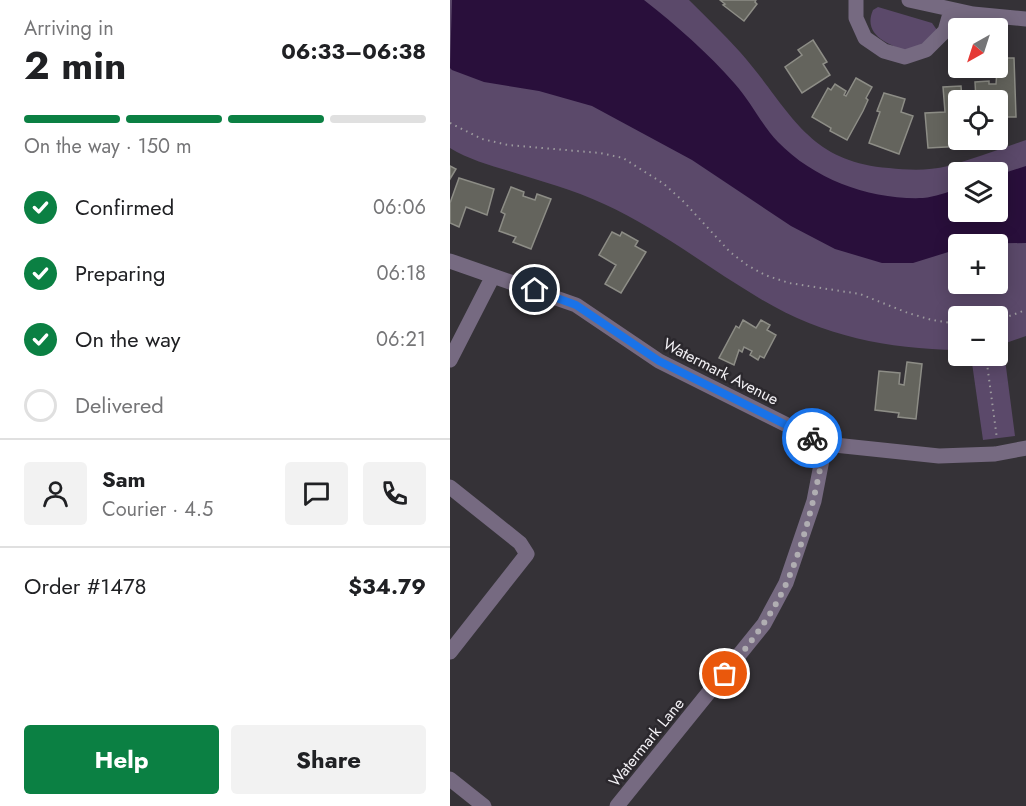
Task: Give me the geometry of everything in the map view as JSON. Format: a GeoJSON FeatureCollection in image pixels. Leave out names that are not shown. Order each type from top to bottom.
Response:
{"type":"FeatureCollection","features":[{"type":"Feature","properties":{"kind":"street"},"geometry":{"type":"LineString","coordinates":[[856,0],[856,18],[865,38],[884,51],[904,57],[926,50],[945,32],[951,10]]}},
{"type":"Feature","properties":{"kind":"street"},"geometry":{"type":"LineString","coordinates":[[909,0],[951,10],[1026,19]]}},
{"type":"Feature","properties":{"kind":"street","name":"Watermark Avenue"},"geometry":{"type":"LineString","coordinates":[[450,261],[576,305],[659,361],[825,444],[939,456],[999,453],[1026,448]]}},
{"type":"Feature","properties":{"kind":"street"},"geometry":{"type":"LineString","coordinates":[[450,360],[494,276]]}},
{"type":"Feature","properties":{"kind":"street","name":"Watermark Lane"},"geometry":{"type":"LineString","coordinates":[[617,806],[764,624],[786,583],[814,501],[825,444]]}},
{"type":"Feature","properties":{"kind":"street"},"geometry":{"type":"LineString","coordinates":[[450,487],[520,543],[527,554],[450,652]]}},
{"type":"Feature","properties":{"kind":"street"},"geometry":{"type":"LineString","coordinates":[[450,779],[484,806]]}},
{"type":"Feature","properties":{"kind":"path"},"geometry":{"type":"LineString","coordinates":[[450,123],[482,139],[508,145],[600,153],[623,158],[664,184],[686,203],[730,252],[765,275],[789,283],[860,294],[908,313],[948,322]]}},
{"type":"Feature","properties":{"kind":"path"},"geometry":{"type":"LineString","coordinates":[[1008,316],[1026,310]]}},
{"type":"Feature","properties":{"kind":"path"},"geometry":{"type":"LineString","coordinates":[[987,366],[999,453]]}},
{"type":"Feature","properties":{"kind":"shaded area"},"geometry":{"type":"Polygon","coordinates":[[[450,0],[689,0],[740,52],[801,128],[818,143],[837,155],[860,164],[918,170],[948,166],[948,222],[1008,222],[1008,162],[961,162],[997,150],[1008,150],[1008,146],[1026,140],[1026,336],[1008,342],[1008,306],[948,306],[948,350],[905,347],[831,331],[783,311],[759,298],[664,237],[604,204],[450,148],[450,0]]]}},
{"type":"Feature","properties":{"kind":"shaded area"},"geometry":{"type":"Polygon","coordinates":[[[452,0],[644,0],[668,19],[725,73],[778,142],[809,167],[826,177],[864,191],[903,198],[923,198],[948,192],[948,222],[1008,222],[1008,172],[1026,166],[1026,243],[1008,243],[1008,234],[948,234],[948,252],[913,263],[882,263],[835,249],[791,226],[692,160],[592,106],[539,91],[484,82],[450,68],[452,0]]]}},
{"type":"Feature","properties":{"kind":"shaded area"},"geometry":{"type":"Polygon","coordinates":[[[878,7],[932,23],[937,30],[932,39],[907,51],[900,49],[885,42],[874,32],[871,19],[873,10],[878,7]]]}},
{"type":"Feature","properties":{"kind":"shaded area"},"geometry":{"type":"Polygon","coordinates":[[[972,366],[1006,366],[1015,436],[983,440],[972,366]]]}},
{"type":"Feature","properties":{"kind":"building"},"geometry":{"type":"Polygon","coordinates":[[[720,0],[756,0],[757,4],[744,21],[720,0]]]}},
{"type":"Feature","properties":{"kind":"building"},"geometry":{"type":"Polygon","coordinates":[[[813,40],[827,62],[823,64],[830,75],[802,93],[785,67],[802,55],[798,50],[813,40]]]}},
{"type":"Feature","properties":{"kind":"building"},"geometry":{"type":"Polygon","coordinates":[[[1008,58],[1014,58],[1016,117],[1008,117],[1008,90],[975,90],[975,82],[989,81],[989,84],[996,84],[996,78],[1008,78],[1008,58]]]}},
{"type":"Feature","properties":{"kind":"building"},"geometry":{"type":"Polygon","coordinates":[[[856,78],[872,87],[863,111],[847,140],[830,131],[831,128],[812,117],[828,88],[831,90],[835,84],[846,91],[844,95],[846,96],[856,78]]]}},
{"type":"Feature","properties":{"kind":"building"},"geometry":{"type":"Polygon","coordinates":[[[961,86],[961,90],[948,90],[948,147],[928,148],[925,113],[945,112],[943,87],[961,86]]]}},
{"type":"Feature","properties":{"kind":"building"},"geometry":{"type":"Polygon","coordinates":[[[884,93],[905,99],[901,112],[913,116],[899,154],[869,143],[884,93]]]}},
{"type":"Feature","properties":{"kind":"building"},"geometry":{"type":"Polygon","coordinates":[[[450,166],[456,169],[450,179],[450,166]]]}},
{"type":"Feature","properties":{"kind":"building"},"geometry":{"type":"Polygon","coordinates":[[[459,178],[494,189],[487,215],[466,207],[459,227],[450,223],[450,203],[459,178]]]}},
{"type":"Feature","properties":{"kind":"building"},"geometry":{"type":"Polygon","coordinates":[[[511,187],[524,192],[523,196],[535,200],[537,194],[551,199],[531,249],[513,242],[516,237],[499,231],[505,214],[501,212],[511,187]]]}},
{"type":"Feature","properties":{"kind":"building"},"geometry":{"type":"Polygon","coordinates":[[[612,232],[620,236],[622,232],[638,241],[635,246],[646,252],[621,293],[605,284],[616,265],[599,255],[612,232]]]}},
{"type":"Feature","properties":{"kind":"building"},"geometry":{"type":"Polygon","coordinates":[[[743,320],[756,328],[761,320],[770,325],[767,330],[776,335],[764,358],[760,356],[758,360],[750,355],[752,351],[744,347],[742,352],[739,350],[734,365],[719,358],[736,326],[739,328],[743,320]]]}},
{"type":"Feature","properties":{"kind":"building"},"geometry":{"type":"Polygon","coordinates":[[[907,362],[922,364],[916,419],[898,417],[899,413],[875,410],[879,371],[900,373],[899,384],[904,385],[907,362]]]}},
{"type":"Feature","properties":{"kind":"way so far"},"geometry":{"type":"LineString","coordinates":[[725,674],[764,624],[786,583],[814,501],[825,444],[812,438]]}},
{"type":"Feature","properties":{"kind":"route"},"geometry":{"type":"LineString","coordinates":[[535,290],[576,305],[659,361],[812,438]]}}]}
